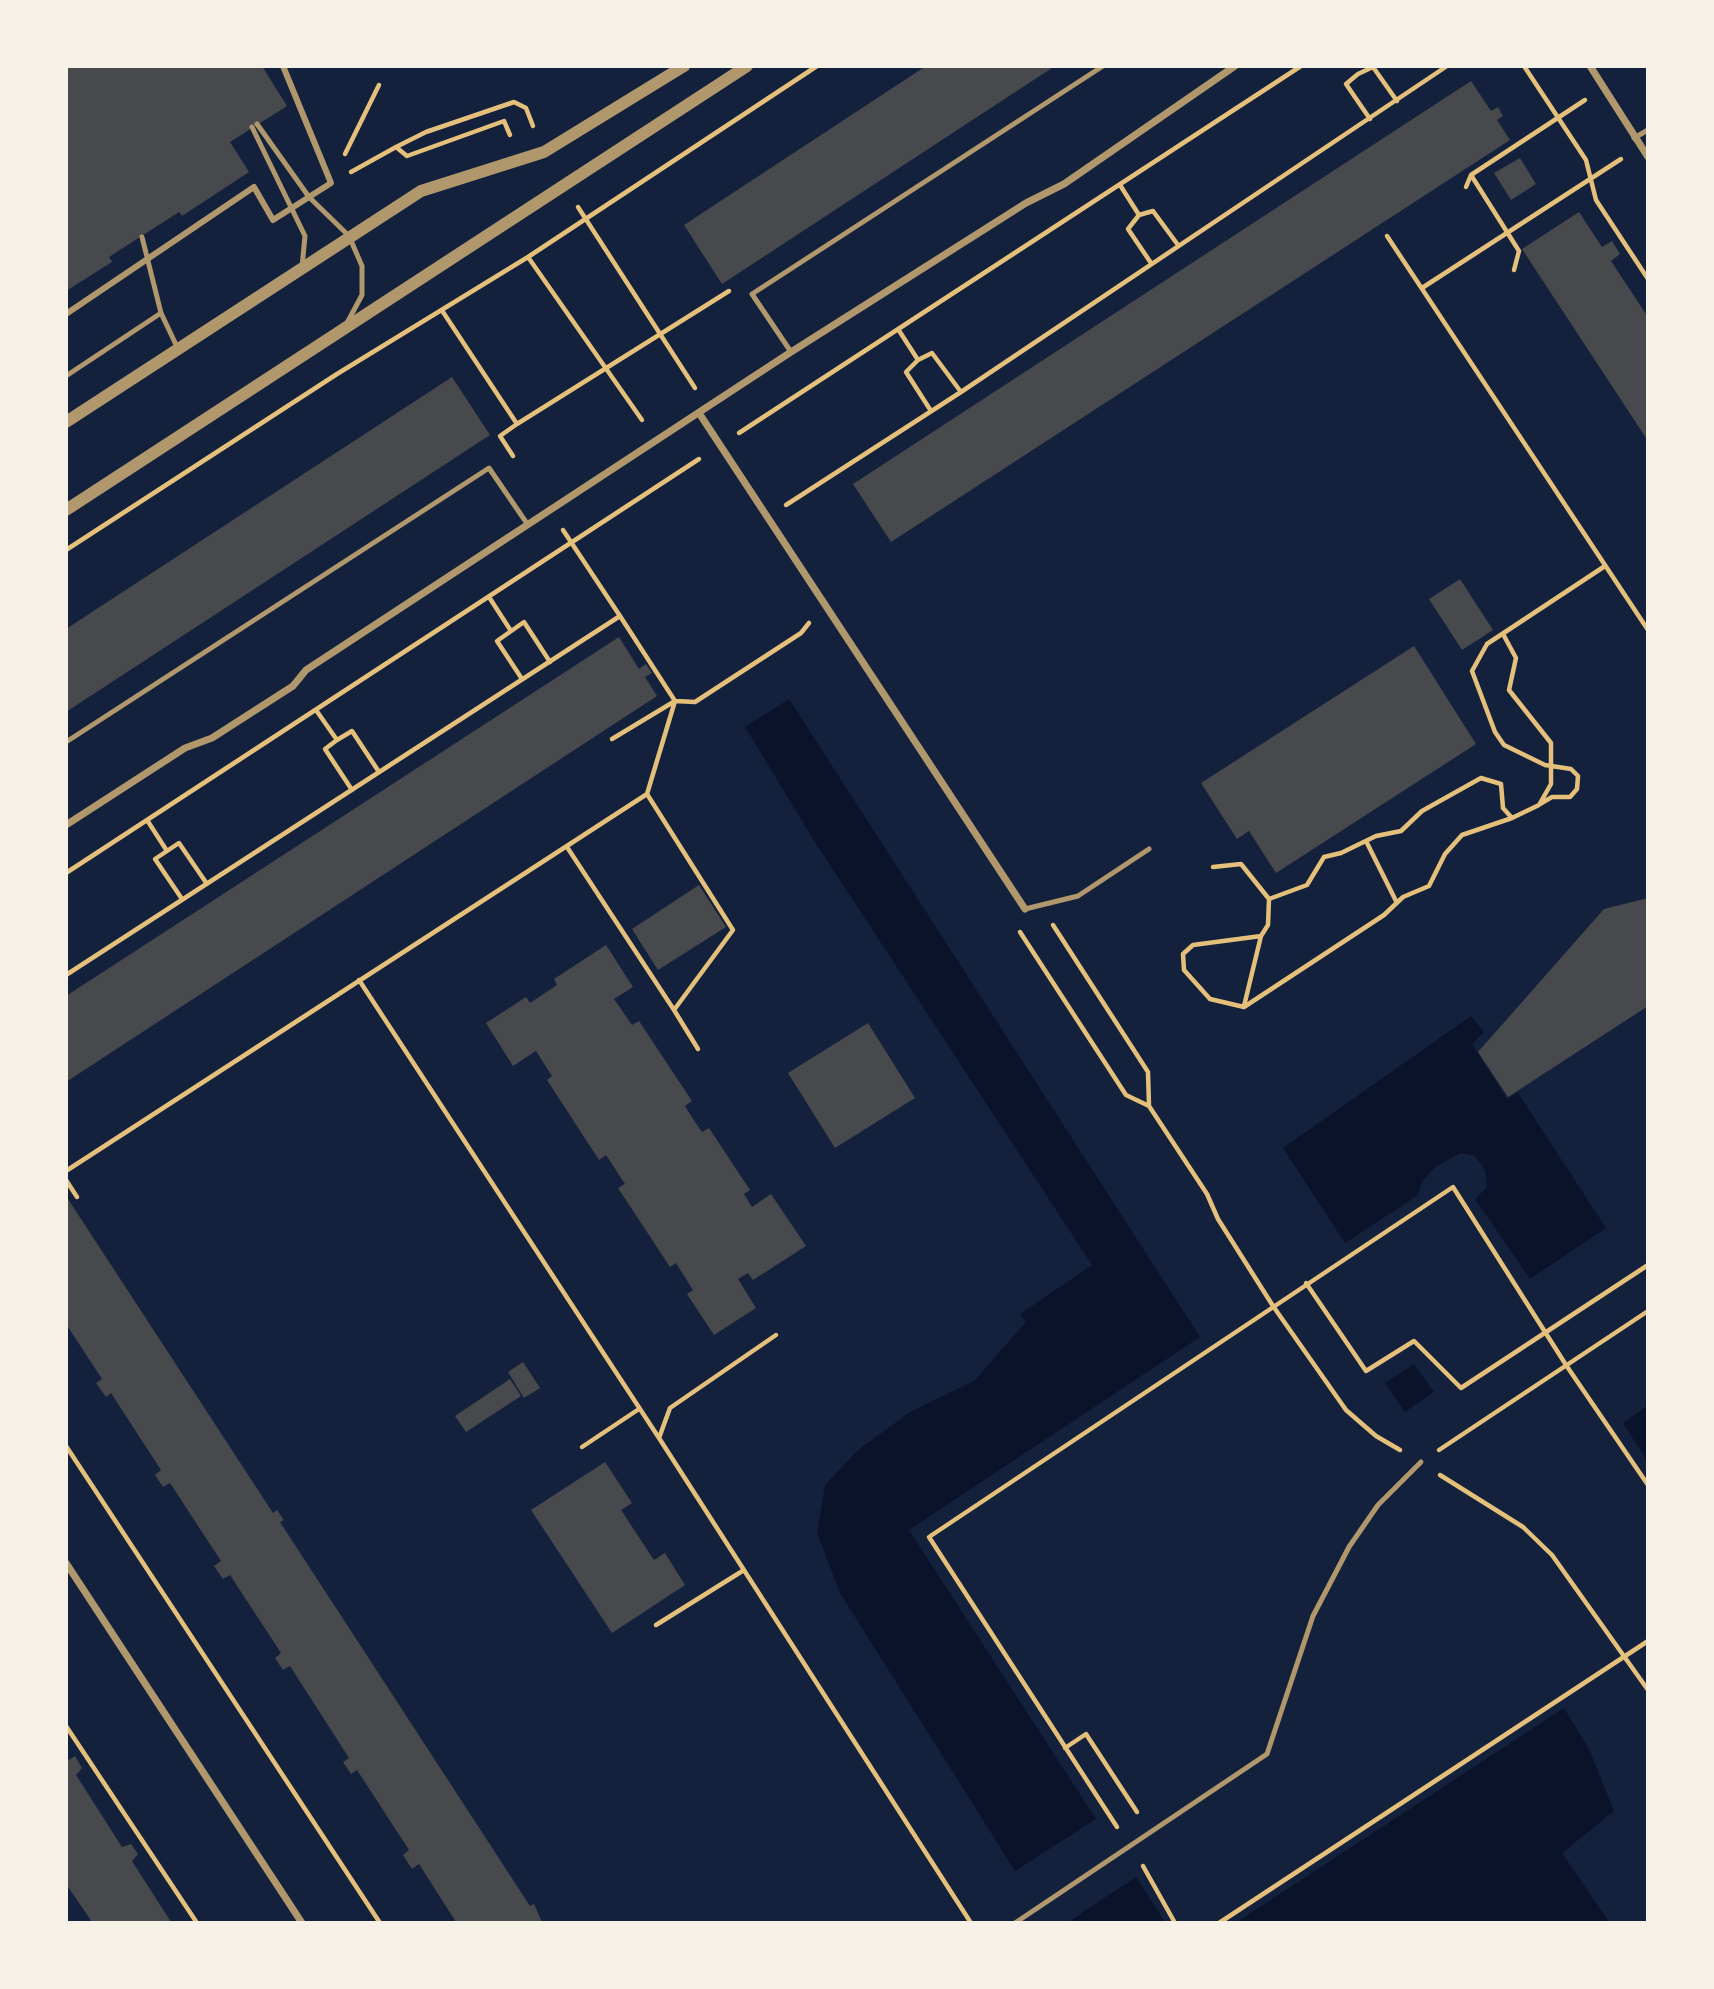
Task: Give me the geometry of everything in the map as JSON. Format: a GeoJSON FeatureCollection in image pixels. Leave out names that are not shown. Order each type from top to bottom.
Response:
{"type":"FeatureCollection","features":[{"type":"Feature","properties":{"kind":"street"},"geometry":{"type":"LineString","coordinates":[[66,314],[254,187],[273,220],[331,183],[283,66]]}},
{"type":"Feature","properties":{"kind":"street"},"geometry":{"type":"LineString","coordinates":[[66,422],[421,191],[544,152],[684,66]]}},
{"type":"Feature","properties":{"kind":"street"},"geometry":{"type":"LineString","coordinates":[[66,510],[747,66]]}},
{"type":"Feature","properties":{"kind":"street"},"geometry":{"type":"LineString","coordinates":[[66,825],[184,748],[212,738],[293,687],[306,670],[791,352],[1026,202],[1063,184],[1235,66]]}},
{"type":"Feature","properties":{"kind":"street"},"geometry":{"type":"LineString","coordinates":[[1590,66],[1647,157]]}},
{"type":"Feature","properties":{"kind":"street"},"geometry":{"type":"LineString","coordinates":[[699,413],[1025,909]]}},
{"type":"Feature","properties":{"kind":"street"},"geometry":{"type":"LineString","coordinates":[[66,1563],[302,1923]]}},
{"type":"Feature","properties":{"kind":"lane"},"geometry":{"type":"LineString","coordinates":[[791,352],[752,294],[1102,66]]}},
{"type":"Feature","properties":{"kind":"lane"},"geometry":{"type":"LineString","coordinates":[[302,267],[305,236],[255,126],[309,197],[349,236],[362,266],[362,295],[342,332]]}},
{"type":"Feature","properties":{"kind":"lane"},"geometry":{"type":"LineString","coordinates":[[1634,138],[1647,130]]}},
{"type":"Feature","properties":{"kind":"lane"},"geometry":{"type":"LineString","coordinates":[[142,237],[161,313],[178,349]]}},
{"type":"Feature","properties":{"kind":"lane"},"geometry":{"type":"LineString","coordinates":[[66,376],[161,313]]}},
{"type":"Feature","properties":{"kind":"lane"},"geometry":{"type":"LineString","coordinates":[[66,742],[489,468],[528,525]]}},
{"type":"Feature","properties":{"kind":"lane"},"geometry":{"type":"LineString","coordinates":[[1025,909],[1079,896],[1149,849]]}},
{"type":"Feature","properties":{"kind":"lane"},"geometry":{"type":"LineString","coordinates":[[1015,1923],[1267,1754],[1313,1616],[1349,1547],[1378,1505],[1421,1462]]}},
{"type":"Feature","properties":{"kind":"path"},"geometry":{"type":"LineString","coordinates":[[66,550],[337,374],[443,312],[817,66]]}},
{"type":"Feature","properties":{"kind":"path"},"geometry":{"type":"LineString","coordinates":[[66,873],[1301,66]]}},
{"type":"Feature","properties":{"kind":"path"},"geometry":{"type":"LineString","coordinates":[[1353,66],[1358,74]]}},
{"type":"Feature","properties":{"kind":"path"},"geometry":{"type":"LineString","coordinates":[[1370,119],[1346,83],[1358,74],[1373,66],[1397,101]]}},
{"type":"Feature","properties":{"kind":"path"},"geometry":{"type":"LineString","coordinates":[[766,517],[961,392],[1447,66]]}},
{"type":"Feature","properties":{"kind":"path"},"geometry":{"type":"LineString","coordinates":[[1524,66],[1586,160],[1596,200],[1647,279]]}},
{"type":"Feature","properties":{"kind":"path"},"geometry":{"type":"LineString","coordinates":[[331,183],[379,85]]}},
{"type":"Feature","properties":{"kind":"path"},"geometry":{"type":"LineString","coordinates":[[1466,187],[1471,175],[1603,87]]}},
{"type":"Feature","properties":{"kind":"path"},"geometry":{"type":"LineString","coordinates":[[1422,289],[1622,158],[1634,138]]}},
{"type":"Feature","properties":{"kind":"path"},"geometry":{"type":"LineString","coordinates":[[1471,175],[1519,251],[1514,270]]}},
{"type":"Feature","properties":{"kind":"path"},"geometry":{"type":"LineString","coordinates":[[1120,185],[1139,215]]}},
{"type":"Feature","properties":{"kind":"path"},"geometry":{"type":"LineString","coordinates":[[1151,263],[1128,229],[1139,215],[1153,211],[1178,245]]}},
{"type":"Feature","properties":{"kind":"path"},"geometry":{"type":"LineString","coordinates":[[585,218],[695,386],[699,413]]}},
{"type":"Feature","properties":{"kind":"path"},"geometry":{"type":"LineString","coordinates":[[1387,236],[1647,631]]}},
{"type":"Feature","properties":{"kind":"path"},"geometry":{"type":"LineString","coordinates":[[528,257],[656,440]]}},
{"type":"Feature","properties":{"kind":"path"},"geometry":{"type":"LineString","coordinates":[[514,457],[500,436],[517,424],[725,291],[752,294]]}},
{"type":"Feature","properties":{"kind":"path"},"geometry":{"type":"LineString","coordinates":[[443,312],[517,424]]}},
{"type":"Feature","properties":{"kind":"path"},"geometry":{"type":"LineString","coordinates":[[898,329],[918,360]]}},
{"type":"Feature","properties":{"kind":"path"},"geometry":{"type":"LineString","coordinates":[[931,411],[906,372],[918,360],[932,353],[961,392]]}},
{"type":"Feature","properties":{"kind":"path"},"geometry":{"type":"LineString","coordinates":[[66,1171],[647,794],[675,701],[550,511]]}},
{"type":"Feature","properties":{"kind":"path"},"geometry":{"type":"LineString","coordinates":[[1261,936],[1193,945],[1183,954],[1184,970],[1210,999],[1244,1007],[1384,915],[1403,897],[1429,886],[1445,855],[1462,835],[1512,818],[1552,797],[1570,797],[1577,789],[1578,776],[1572,769],[1551,766],[1504,745],[1495,732],[1472,671],[1488,644],[1605,566]]}},
{"type":"Feature","properties":{"kind":"path"},"geometry":{"type":"LineString","coordinates":[[489,597],[511,631]]}},
{"type":"Feature","properties":{"kind":"path"},"geometry":{"type":"LineString","coordinates":[[612,739],[675,701],[695,702],[802,633],[824,602]]}},
{"type":"Feature","properties":{"kind":"path"},"geometry":{"type":"LineString","coordinates":[[66,975],[620,616]]}},
{"type":"Feature","properties":{"kind":"path"},"geometry":{"type":"LineString","coordinates":[[522,679],[497,641],[524,622],[550,662]]}},
{"type":"Feature","properties":{"kind":"path"},"geometry":{"type":"LineString","coordinates":[[1503,634],[1516,658],[1509,690],[1551,743],[1551,784],[1539,805]]}},
{"type":"Feature","properties":{"kind":"path"},"geometry":{"type":"LineString","coordinates":[[316,710],[337,740]]}},
{"type":"Feature","properties":{"kind":"path"},"geometry":{"type":"LineString","coordinates":[[352,790],[325,749],[337,740],[352,731],[379,772]]}},
{"type":"Feature","properties":{"kind":"path"},"geometry":{"type":"LineString","coordinates":[[1269,899],[1307,885],[1324,857],[1401,831],[1422,811],[1481,779],[1501,784],[1503,808],[1512,818]]}},
{"type":"Feature","properties":{"kind":"path"},"geometry":{"type":"LineString","coordinates":[[647,794],[733,930],[674,1010]]}},
{"type":"Feature","properties":{"kind":"path"},"geometry":{"type":"LineString","coordinates":[[147,820],[167,851]]}},
{"type":"Feature","properties":{"kind":"path"},"geometry":{"type":"LineString","coordinates":[[1366,841],[1397,903]]}},
{"type":"Feature","properties":{"kind":"path"},"geometry":{"type":"LineString","coordinates":[[181,900],[155,859],[179,843],[208,884]]}},
{"type":"Feature","properties":{"kind":"path"},"geometry":{"type":"LineString","coordinates":[[567,847],[698,1049]]}},
{"type":"Feature","properties":{"kind":"path"},"geometry":{"type":"LineString","coordinates":[[1213,867],[1241,864],[1269,899],[1268,925],[1261,936],[1244,1007]]}},
{"type":"Feature","properties":{"kind":"path"},"geometry":{"type":"LineString","coordinates":[[1149,1106],[1148,1072],[1050,920],[1025,909],[1020,932],[1126,1095],[1149,1106],[1207,1194],[1217,1219],[1273,1306],[1346,1410],[1376,1436],[1523,1527],[1552,1555],[1647,1690]]}},
{"type":"Feature","properties":{"kind":"path"},"geometry":{"type":"LineString","coordinates":[[359,980],[659,1438],[971,1923]]}},
{"type":"Feature","properties":{"kind":"path"},"geometry":{"type":"LineString","coordinates":[[66,1180],[77,1197]]}},
{"type":"Feature","properties":{"kind":"path"},"geometry":{"type":"LineString","coordinates":[[1105,1810],[929,1537],[1453,1187],[1566,1365],[1647,1485]]}},
{"type":"Feature","properties":{"kind":"path"},"geometry":{"type":"LineString","coordinates":[[1307,1283],[1366,1371],[1414,1341],[1461,1388],[1647,1265]]}},
{"type":"Feature","properties":{"kind":"path"},"geometry":{"type":"LineString","coordinates":[[1421,1462],[1647,1311]]}},
{"type":"Feature","properties":{"kind":"path"},"geometry":{"type":"LineString","coordinates":[[659,1438],[670,1408],[776,1335]]}},
{"type":"Feature","properties":{"kind":"path"},"geometry":{"type":"LineString","coordinates":[[582,1447],[639,1409]]}},
{"type":"Feature","properties":{"kind":"path"},"geometry":{"type":"LineString","coordinates":[[66,1446],[380,1923]]}},
{"type":"Feature","properties":{"kind":"path"},"geometry":{"type":"LineString","coordinates":[[656,1625],[744,1570]]}},
{"type":"Feature","properties":{"kind":"path"},"geometry":{"type":"LineString","coordinates":[[1219,1923],[1647,1641]]}},
{"type":"Feature","properties":{"kind":"path"},"geometry":{"type":"LineString","coordinates":[[66,1726],[197,1923]]}},
{"type":"Feature","properties":{"kind":"path"},"geometry":{"type":"LineString","coordinates":[[1065,1748],[1086,1734],[1126,1795]]}},
{"type":"Feature","properties":{"kind":"path"},"geometry":{"type":"LineString","coordinates":[[1145,1869],[1175,1923]]}},
{"type":"Feature","properties":{"kind":"water"},"geometry":{"type":"Polygon","coordinates":[[[789,699],[1200,1337],[909,1530],[1096,1819],[1015,1871],[840,1593],[817,1533],[825,1485],[858,1450],[910,1412],[974,1381],[1026,1322],[1020,1314],[1092,1265],[813,839],[745,727],[789,699]]]}},
{"type":"Feature","properties":{"kind":"water"},"geometry":{"type":"Polygon","coordinates":[[[1471,1016],[1484,1032],[1472,1044],[1507,1099],[1518,1093],[1606,1228],[1530,1279],[1475,1199],[1487,1187],[1485,1170],[1475,1156],[1461,1153],[1435,1167],[1422,1182],[1417,1196],[1345,1243],[1283,1148],[1471,1016]]]}},
{"type":"Feature","properties":{"kind":"water"},"geometry":{"type":"Polygon","coordinates":[[[1414,1364],[1434,1392],[1405,1412],[1385,1383],[1414,1364]]]}},
{"type":"Feature","properties":{"kind":"water"},"geometry":{"type":"Polygon","coordinates":[[[1647,1406],[1647,1461],[1623,1423],[1647,1406]]]}},
{"type":"Feature","properties":{"kind":"water"},"geometry":{"type":"Polygon","coordinates":[[[1564,1708],[1589,1749],[1614,1811],[1562,1853],[1609,1922],[1237,1922],[1564,1708]]]}},
{"type":"Feature","properties":{"kind":"water"},"geometry":{"type":"Polygon","coordinates":[[[1136,1877],[1165,1922],[1069,1922],[1086,1910],[1136,1877]]]}},
{"type":"Feature","properties":{"kind":"building"},"geometry":{"type":"Polygon","coordinates":[[[66,66],[262,66],[287,106],[230,142],[249,172],[182,216],[179,212],[109,257],[112,262],[66,291],[66,66]]]}},
{"type":"Feature","properties":{"kind":"building"},"geometry":{"type":"Polygon","coordinates":[[[926,66],[1055,66],[722,284],[684,225],[926,66]]]}},
{"type":"Feature","properties":{"kind":"building"},"geometry":{"type":"Polygon","coordinates":[[[1471,81],[1491,111],[1498,107],[1503,116],[1497,120],[1510,140],[891,542],[853,484],[1471,81]]]}},
{"type":"Feature","properties":{"kind":"building"},"geometry":{"type":"Polygon","coordinates":[[[1520,158],[1536,184],[1511,200],[1494,173],[1520,158]]]}},
{"type":"Feature","properties":{"kind":"building"},"geometry":{"type":"Polygon","coordinates":[[[1579,212],[1602,247],[1612,241],[1620,254],[1611,261],[1648,317],[1648,441],[1522,249],[1579,212]]]}},
{"type":"Feature","properties":{"kind":"building"},"geometry":{"type":"Polygon","coordinates":[[[452,377],[490,435],[66,712],[66,629],[452,377]]]}},
{"type":"Feature","properties":{"kind":"building"},"geometry":{"type":"Polygon","coordinates":[[[1460,579],[1493,630],[1462,650],[1429,599],[1460,579]]]}},
{"type":"Feature","properties":{"kind":"building"},"geometry":{"type":"Polygon","coordinates":[[[619,637],[639,669],[646,664],[652,673],[645,677],[657,696],[66,1082],[66,996],[619,637]]]}},
{"type":"Feature","properties":{"kind":"building"},"geometry":{"type":"Polygon","coordinates":[[[1414,646],[1476,744],[1276,873],[1249,831],[1237,839],[1201,783],[1414,646]]]}},
{"type":"Feature","properties":{"kind":"building"},"geometry":{"type":"Polygon","coordinates":[[[699,885],[726,927],[658,970],[632,929],[699,885]]]}},
{"type":"Feature","properties":{"kind":"building"},"geometry":{"type":"Polygon","coordinates":[[[1648,898],[1648,1006],[1508,1097],[1478,1052],[1604,909],[1648,898]]]}},
{"type":"Feature","properties":{"kind":"building"},"geometry":{"type":"Polygon","coordinates":[[[606,945],[633,987],[614,999],[632,1025],[639,1021],[692,1101],[685,1106],[693,1119],[702,1132],[709,1128],[750,1190],[744,1194],[752,1207],[771,1194],[806,1246],[753,1280],[748,1273],[738,1279],[756,1308],[714,1335],[687,1294],[693,1290],[676,1263],[670,1267],[618,1188],[625,1184],[606,1155],[599,1160],[547,1080],[552,1076],[536,1051],[513,1066],[486,1023],[526,997],[530,1003],[557,985],[554,979],[606,945]]]}},
{"type":"Feature","properties":{"kind":"building"},"geometry":{"type":"Polygon","coordinates":[[[868,1023],[915,1098],[835,1148],[788,1073],[868,1023]]]}},
{"type":"Feature","properties":{"kind":"building"},"geometry":{"type":"Polygon","coordinates":[[[66,1196],[273,1513],[277,1510],[284,1520],[280,1522],[530,1906],[534,1904],[542,1922],[456,1922],[419,1864],[412,1869],[403,1855],[409,1850],[357,1770],[351,1774],[343,1762],[349,1758],[290,1666],[283,1670],[275,1658],[281,1653],[230,1575],[223,1579],[214,1566],[221,1561],[170,1483],[163,1487],[155,1475],[161,1470],[111,1393],[106,1397],[96,1383],[102,1379],[66,1324],[66,1196]]]}},
{"type":"Feature","properties":{"kind":"building"},"geometry":{"type":"Polygon","coordinates":[[[523,1362],[540,1388],[524,1398],[508,1372],[523,1362]]]}},
{"type":"Feature","properties":{"kind":"building"},"geometry":{"type":"Polygon","coordinates":[[[510,1379],[521,1396],[466,1432],[455,1416],[510,1379]]]}},
{"type":"Feature","properties":{"kind":"building"},"geometry":{"type":"Polygon","coordinates":[[[605,1462],[632,1503],[621,1510],[654,1560],[665,1553],[685,1585],[612,1633],[531,1510],[605,1462]]]}},
{"type":"Feature","properties":{"kind":"building"},"geometry":{"type":"Polygon","coordinates":[[[75,1756],[82,1768],[76,1775],[122,1847],[131,1844],[138,1854],[132,1861],[171,1922],[92,1922],[66,1884],[66,1758],[69,1760],[75,1756]]]}}]}
